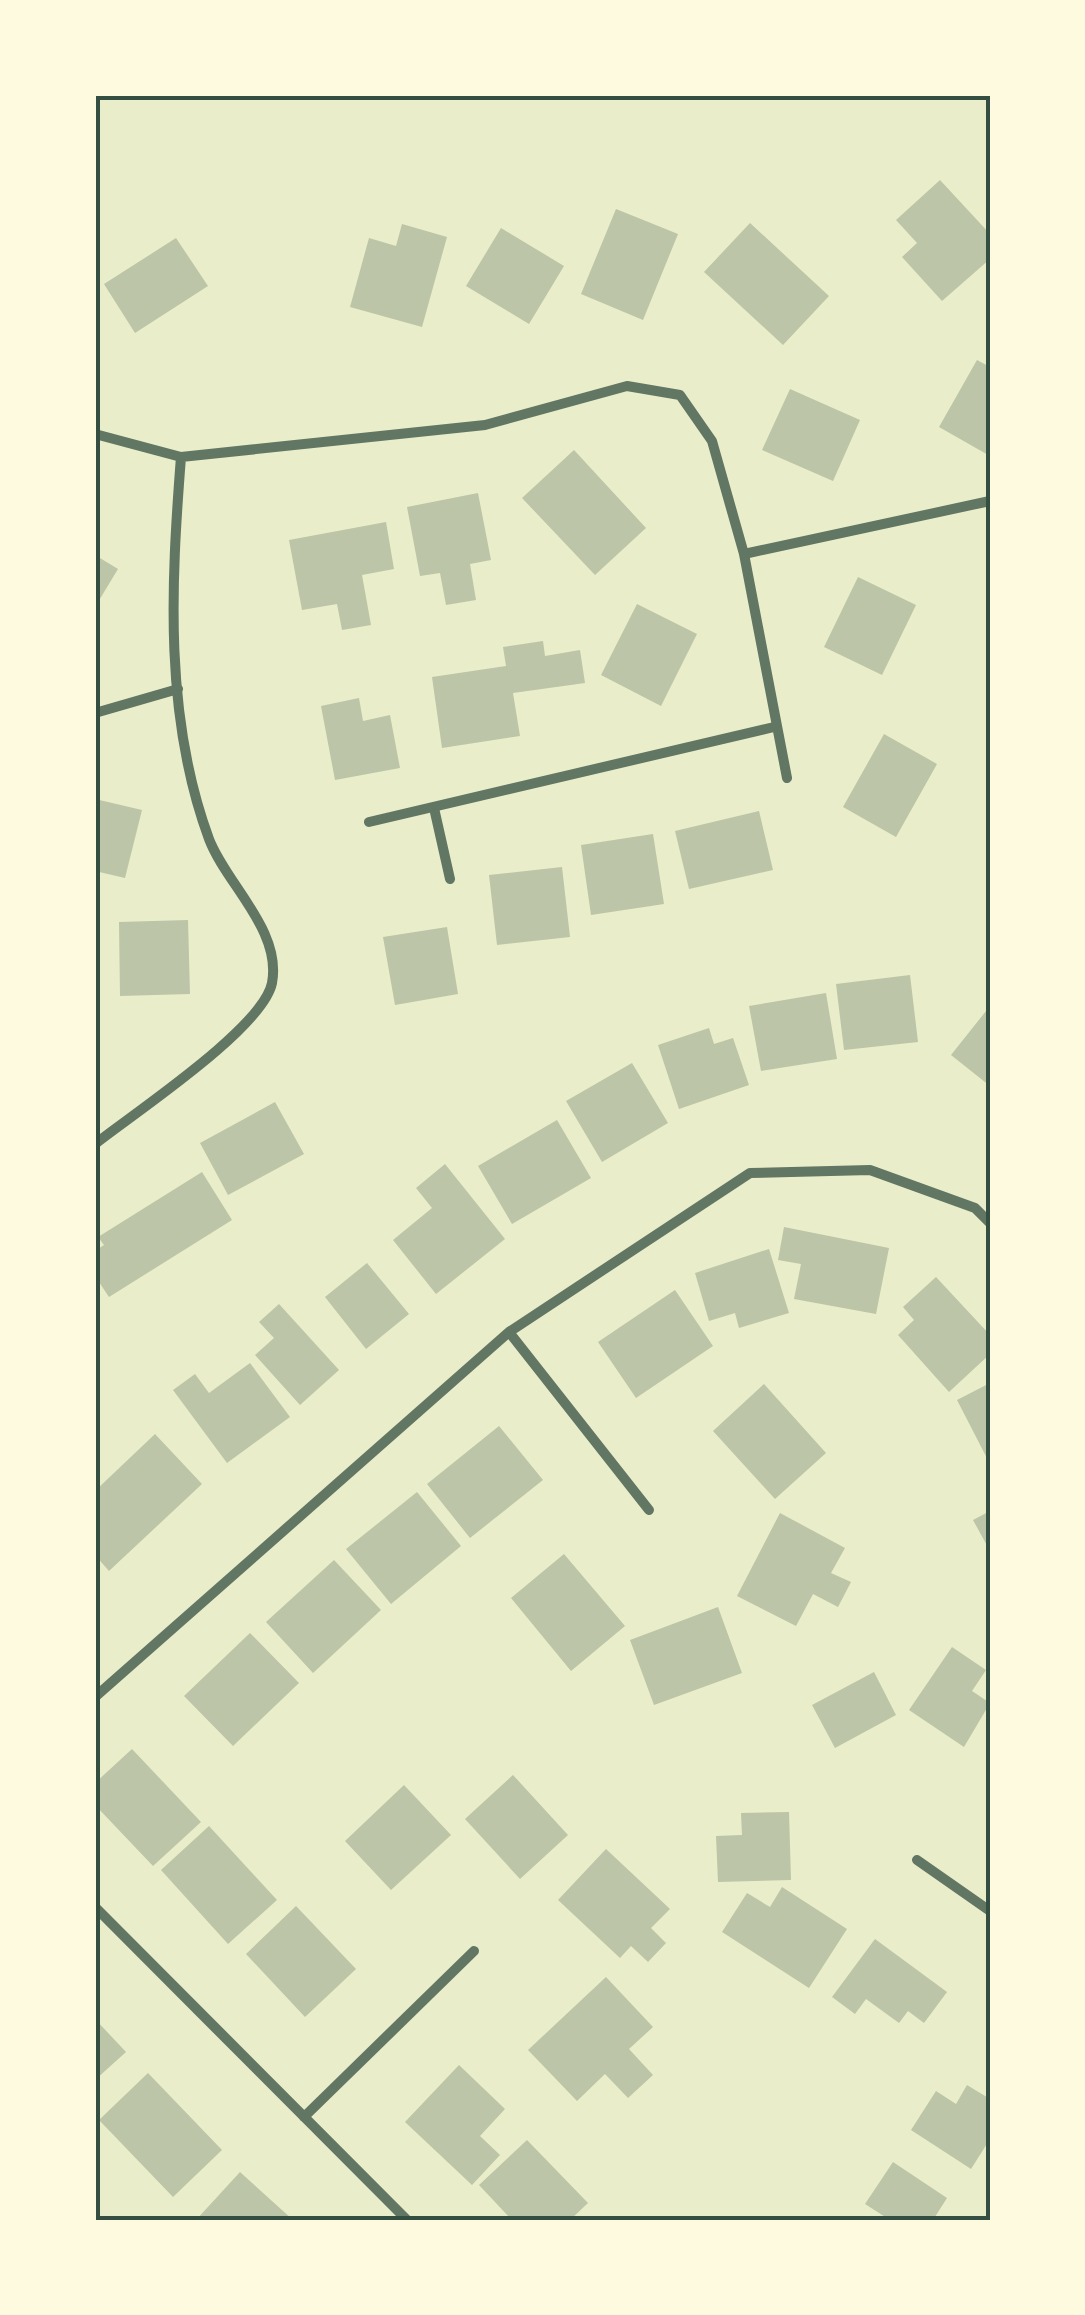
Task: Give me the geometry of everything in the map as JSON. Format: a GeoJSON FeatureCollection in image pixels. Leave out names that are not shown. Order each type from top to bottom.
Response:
{"type":"FeatureCollection","features":[{"type":"Feature","properties":{"kind":"street"},"geometry":{"type":"LineString","coordinates":[[95,434],[181,458],[485,425],[627,386],[680,395],[712,441],[744,554],[786,778]]}},
{"type":"Feature","properties":{"kind":"street"},"geometry":{"type":"LineString","coordinates":[[95,1144],[249,1024],[272,984],[270,954],[258,923],[210,842],[185,754],[171,584],[181,458]]}},
{"type":"Feature","properties":{"kind":"street"},"geometry":{"type":"LineString","coordinates":[[744,554],[990,501]]}},
{"type":"Feature","properties":{"kind":"street"},"geometry":{"type":"LineString","coordinates":[[95,712],[178,689]]}},
{"type":"Feature","properties":{"kind":"street"},"geometry":{"type":"LineString","coordinates":[[368,822],[774,727]]}},
{"type":"Feature","properties":{"kind":"street"},"geometry":{"type":"LineString","coordinates":[[434,808],[450,880]]}},
{"type":"Feature","properties":{"kind":"street"},"geometry":{"type":"LineString","coordinates":[[95,1697],[508,1332],[750,1173],[870,1170],[975,1208],[990,1222]]}},
{"type":"Feature","properties":{"kind":"street"},"geometry":{"type":"LineString","coordinates":[[508,1332],[649,1510]]}},
{"type":"Feature","properties":{"kind":"street"},"geometry":{"type":"LineString","coordinates":[[916,1860],[990,1910]]}},
{"type":"Feature","properties":{"kind":"street"},"geometry":{"type":"LineString","coordinates":[[95,1907],[406,2220]]}},
{"type":"Feature","properties":{"kind":"street"},"geometry":{"type":"LineString","coordinates":[[304,2116],[474,1951]]}},
{"type":"Feature","properties":{"kind":"building"},"geometry":{"type":"Polygon","coordinates":[[[940,180],[990,234],[990,259],[942,301],[902,257],[917,243],[896,220],[940,180]]]}},
{"type":"Feature","properties":{"kind":"building"},"geometry":{"type":"Polygon","coordinates":[[[616,209],[678,234],[643,320],[581,294],[616,209]]]}},
{"type":"Feature","properties":{"kind":"building"},"geometry":{"type":"Polygon","coordinates":[[[750,223],[829,296],[783,345],[704,272],[750,223]]]}},
{"type":"Feature","properties":{"kind":"building"},"geometry":{"type":"Polygon","coordinates":[[[402,224],[447,237],[422,327],[350,307],[369,238],[396,246],[402,224]]]}},
{"type":"Feature","properties":{"kind":"building"},"geometry":{"type":"Polygon","coordinates":[[[501,228],[564,266],[529,324],[466,286],[501,228]]]}},
{"type":"Feature","properties":{"kind":"building"},"geometry":{"type":"Polygon","coordinates":[[[176,238],[208,286],[135,333],[104,284],[176,238]]]}},
{"type":"Feature","properties":{"kind":"building"},"geometry":{"type":"Polygon","coordinates":[[[977,360],[990,367],[990,456],[939,427],[977,360]]]}},
{"type":"Feature","properties":{"kind":"building"},"geometry":{"type":"Polygon","coordinates":[[[790,389],[860,420],[833,481],[762,450],[790,389]]]}},
{"type":"Feature","properties":{"kind":"building"},"geometry":{"type":"Polygon","coordinates":[[[574,450],[646,528],[595,575],[522,498],[574,450]]]}},
{"type":"Feature","properties":{"kind":"building"},"geometry":{"type":"Polygon","coordinates":[[[478,493],[491,560],[470,564],[476,600],[446,605],[440,573],[420,576],[407,507],[478,493]]]}},
{"type":"Feature","properties":{"kind":"building"},"geometry":{"type":"Polygon","coordinates":[[[386,522],[394,569],[362,575],[371,625],[342,630],[337,604],[302,610],[289,540],[386,522]]]}},
{"type":"Feature","properties":{"kind":"building"},"geometry":{"type":"Polygon","coordinates":[[[95,555],[118,569],[95,607],[95,555]]]}},
{"type":"Feature","properties":{"kind":"building"},"geometry":{"type":"Polygon","coordinates":[[[858,577],[916,605],[882,675],[824,647],[858,577]]]}},
{"type":"Feature","properties":{"kind":"building"},"geometry":{"type":"Polygon","coordinates":[[[637,604],[697,634],[661,706],[601,675],[637,604]]]}},
{"type":"Feature","properties":{"kind":"building"},"geometry":{"type":"Polygon","coordinates":[[[543,641],[545,656],[580,650],[585,683],[513,693],[520,736],[442,748],[432,677],[506,666],[503,647],[543,641]]]}},
{"type":"Feature","properties":{"kind":"building"},"geometry":{"type":"Polygon","coordinates":[[[359,698],[363,721],[390,715],[400,768],[335,780],[321,706],[359,698]]]}},
{"type":"Feature","properties":{"kind":"building"},"geometry":{"type":"Polygon","coordinates":[[[884,734],[937,764],[896,837],[843,807],[884,734]]]}},
{"type":"Feature","properties":{"kind":"building"},"geometry":{"type":"Polygon","coordinates":[[[95,799],[142,810],[125,878],[95,871],[95,799]]]}},
{"type":"Feature","properties":{"kind":"building"},"geometry":{"type":"Polygon","coordinates":[[[759,811],[773,870],[689,889],[675,831],[759,811]]]}},
{"type":"Feature","properties":{"kind":"building"},"geometry":{"type":"Polygon","coordinates":[[[653,834],[664,904],[591,915],[581,845],[653,834]]]}},
{"type":"Feature","properties":{"kind":"building"},"geometry":{"type":"Polygon","coordinates":[[[562,867],[570,937],[497,945],[489,875],[562,867]]]}},
{"type":"Feature","properties":{"kind":"building"},"geometry":{"type":"Polygon","coordinates":[[[188,920],[190,994],[120,996],[119,922],[188,920]]]}},
{"type":"Feature","properties":{"kind":"building"},"geometry":{"type":"Polygon","coordinates":[[[447,927],[458,994],[395,1005],[383,937],[447,927]]]}},
{"type":"Feature","properties":{"kind":"building"},"geometry":{"type":"Polygon","coordinates":[[[910,975],[918,1042],[844,1050],[836,984],[910,975]]]}},
{"type":"Feature","properties":{"kind":"building"},"geometry":{"type":"Polygon","coordinates":[[[826,993],[837,1059],[761,1071],[749,1006],[826,993]]]}},
{"type":"Feature","properties":{"kind":"building"},"geometry":{"type":"Polygon","coordinates":[[[990,1006],[990,1086],[951,1055],[990,1006]]]}},
{"type":"Feature","properties":{"kind":"building"},"geometry":{"type":"Polygon","coordinates":[[[709,1028],[714,1044],[733,1038],[749,1085],[679,1109],[658,1045],[709,1028]]]}},
{"type":"Feature","properties":{"kind":"building"},"geometry":{"type":"Polygon","coordinates":[[[632,1063],[668,1123],[602,1162],[566,1101],[632,1063]]]}},
{"type":"Feature","properties":{"kind":"building"},"geometry":{"type":"Polygon","coordinates":[[[275,1102],[304,1154],[228,1195],[200,1143],[275,1102]]]}},
{"type":"Feature","properties":{"kind":"building"},"geometry":{"type":"Polygon","coordinates":[[[557,1120],[591,1178],[512,1224],[478,1166],[557,1120]]]}},
{"type":"Feature","properties":{"kind":"building"},"geometry":{"type":"Polygon","coordinates":[[[445,1164],[505,1239],[436,1294],[393,1240],[432,1208],[416,1188],[445,1164]]]}},
{"type":"Feature","properties":{"kind":"building"},"geometry":{"type":"Polygon","coordinates":[[[202,1172],[232,1220],[109,1297],[95,1276],[95,1251],[104,1245],[98,1237],[202,1172]]]}},
{"type":"Feature","properties":{"kind":"building"},"geometry":{"type":"Polygon","coordinates":[[[784,1227],[889,1248],[876,1314],[794,1299],[801,1264],[778,1260],[784,1227]]]}},
{"type":"Feature","properties":{"kind":"building"},"geometry":{"type":"Polygon","coordinates":[[[769,1249],[789,1313],[739,1328],[735,1313],[709,1321],[695,1273],[769,1249]]]}},
{"type":"Feature","properties":{"kind":"building"},"geometry":{"type":"Polygon","coordinates":[[[367,1263],[409,1314],[366,1349],[325,1297],[367,1263]]]}},
{"type":"Feature","properties":{"kind":"building"},"geometry":{"type":"Polygon","coordinates":[[[936,1277],[990,1335],[990,1354],[949,1392],[898,1335],[914,1320],[903,1307],[936,1277]]]}},
{"type":"Feature","properties":{"kind":"building"},"geometry":{"type":"Polygon","coordinates":[[[675,1290],[713,1346],[636,1398],[598,1342],[675,1290]]]}},
{"type":"Feature","properties":{"kind":"building"},"geometry":{"type":"Polygon","coordinates":[[[279,1304],[339,1370],[300,1405],[255,1355],[274,1338],[259,1322],[279,1304]]]}},
{"type":"Feature","properties":{"kind":"building"},"geometry":{"type":"Polygon","coordinates":[[[250,1363],[290,1417],[227,1463],[173,1390],[195,1374],[209,1393],[250,1363]]]}},
{"type":"Feature","properties":{"kind":"building"},"geometry":{"type":"Polygon","coordinates":[[[990,1383],[990,1464],[957,1400],[990,1383]]]}},
{"type":"Feature","properties":{"kind":"building"},"geometry":{"type":"Polygon","coordinates":[[[764,1384],[826,1453],[775,1499],[713,1431],[764,1384]]]}},
{"type":"Feature","properties":{"kind":"building"},"geometry":{"type":"Polygon","coordinates":[[[499,1426],[543,1480],[470,1538],[427,1484],[499,1426]]]}},
{"type":"Feature","properties":{"kind":"building"},"geometry":{"type":"Polygon","coordinates":[[[155,1434],[202,1484],[109,1571],[95,1555],[95,1491],[155,1434]]]}},
{"type":"Feature","properties":{"kind":"building"},"geometry":{"type":"Polygon","coordinates":[[[417,1492],[461,1546],[391,1604],[346,1549],[417,1492]]]}},
{"type":"Feature","properties":{"kind":"building"},"geometry":{"type":"Polygon","coordinates":[[[990,1511],[990,1551],[973,1520],[990,1511]]]}},
{"type":"Feature","properties":{"kind":"building"},"geometry":{"type":"Polygon","coordinates":[[[780,1513],[845,1548],[831,1573],[851,1582],[838,1607],[813,1594],[796,1626],[737,1596],[780,1513]]]}},
{"type":"Feature","properties":{"kind":"building"},"geometry":{"type":"Polygon","coordinates":[[[564,1554],[625,1626],[571,1671],[511,1598],[564,1554]]]}},
{"type":"Feature","properties":{"kind":"building"},"geometry":{"type":"Polygon","coordinates":[[[334,1560],[381,1610],[313,1673],[266,1622],[334,1560]]]}},
{"type":"Feature","properties":{"kind":"building"},"geometry":{"type":"Polygon","coordinates":[[[718,1607],[742,1673],[654,1705],[630,1640],[718,1607]]]}},
{"type":"Feature","properties":{"kind":"building"},"geometry":{"type":"Polygon","coordinates":[[[250,1633],[299,1683],[233,1746],[184,1696],[250,1633]]]}},
{"type":"Feature","properties":{"kind":"building"},"geometry":{"type":"Polygon","coordinates":[[[952,1647],[986,1670],[972,1691],[990,1703],[964,1747],[909,1710],[952,1647]]]}},
{"type":"Feature","properties":{"kind":"building"},"geometry":{"type":"Polygon","coordinates":[[[874,1672],[896,1715],[835,1748],[812,1705],[874,1672]]]}},
{"type":"Feature","properties":{"kind":"building"},"geometry":{"type":"Polygon","coordinates":[[[132,1749],[201,1822],[153,1866],[95,1805],[95,1783],[132,1749]]]}},
{"type":"Feature","properties":{"kind":"building"},"geometry":{"type":"Polygon","coordinates":[[[513,1775],[568,1835],[520,1879],[465,1819],[513,1775]]]}},
{"type":"Feature","properties":{"kind":"building"},"geometry":{"type":"Polygon","coordinates":[[[404,1785],[451,1835],[391,1890],[345,1841],[404,1785]]]}},
{"type":"Feature","properties":{"kind":"building"},"geometry":{"type":"Polygon","coordinates":[[[789,1812],[791,1880],[718,1882],[716,1836],[742,1835],[741,1813],[789,1812]]]}},
{"type":"Feature","properties":{"kind":"building"},"geometry":{"type":"Polygon","coordinates":[[[209,1826],[277,1900],[228,1944],[161,1870],[209,1826]]]}},
{"type":"Feature","properties":{"kind":"building"},"geometry":{"type":"Polygon","coordinates":[[[606,1849],[670,1909],[651,1928],[666,1943],[648,1962],[631,1946],[620,1958],[558,1900],[606,1849]]]}},
{"type":"Feature","properties":{"kind":"building"},"geometry":{"type":"Polygon","coordinates":[[[782,1887],[847,1929],[809,1988],[722,1932],[747,1893],[770,1907],[782,1887]]]}},
{"type":"Feature","properties":{"kind":"building"},"geometry":{"type":"Polygon","coordinates":[[[296,1906],[356,1969],[305,2017],[246,1954],[296,1906]]]}},
{"type":"Feature","properties":{"kind":"building"},"geometry":{"type":"Polygon","coordinates":[[[875,1939],[947,1992],[924,2023],[908,2011],[899,2023],[866,1999],[855,2014],[832,1997],[875,1939]]]}},
{"type":"Feature","properties":{"kind":"building"},"geometry":{"type":"Polygon","coordinates":[[[606,1977],[653,2027],[629,2049],[653,2075],[628,2098],[605,2074],[577,2101],[528,2050],[606,1977]]]}},
{"type":"Feature","properties":{"kind":"building"},"geometry":{"type":"Polygon","coordinates":[[[95,2019],[126,2052],[95,2080],[95,2019]]]}},
{"type":"Feature","properties":{"kind":"building"},"geometry":{"type":"Polygon","coordinates":[[[459,2065],[505,2109],[480,2136],[500,2155],[472,2185],[405,2122],[459,2065]]]}},
{"type":"Feature","properties":{"kind":"building"},"geometry":{"type":"Polygon","coordinates":[[[148,2073],[222,2150],[173,2197],[99,2120],[148,2073]]]}},
{"type":"Feature","properties":{"kind":"building"},"geometry":{"type":"Polygon","coordinates":[[[967,2085],[990,2099],[990,2139],[971,2169],[911,2130],[936,2091],[956,2104],[967,2085]]]}},
{"type":"Feature","properties":{"kind":"building"},"geometry":{"type":"Polygon","coordinates":[[[527,2140],[588,2203],[570,2220],[512,2220],[479,2185],[527,2140]]]}},
{"type":"Feature","properties":{"kind":"building"},"geometry":{"type":"Polygon","coordinates":[[[893,2162],[947,2198],[933,2220],[890,2220],[865,2204],[893,2162]]]}},
{"type":"Feature","properties":{"kind":"building"},"geometry":{"type":"Polygon","coordinates":[[[240,2172],[293,2220],[196,2220],[240,2172]]]}}]}
